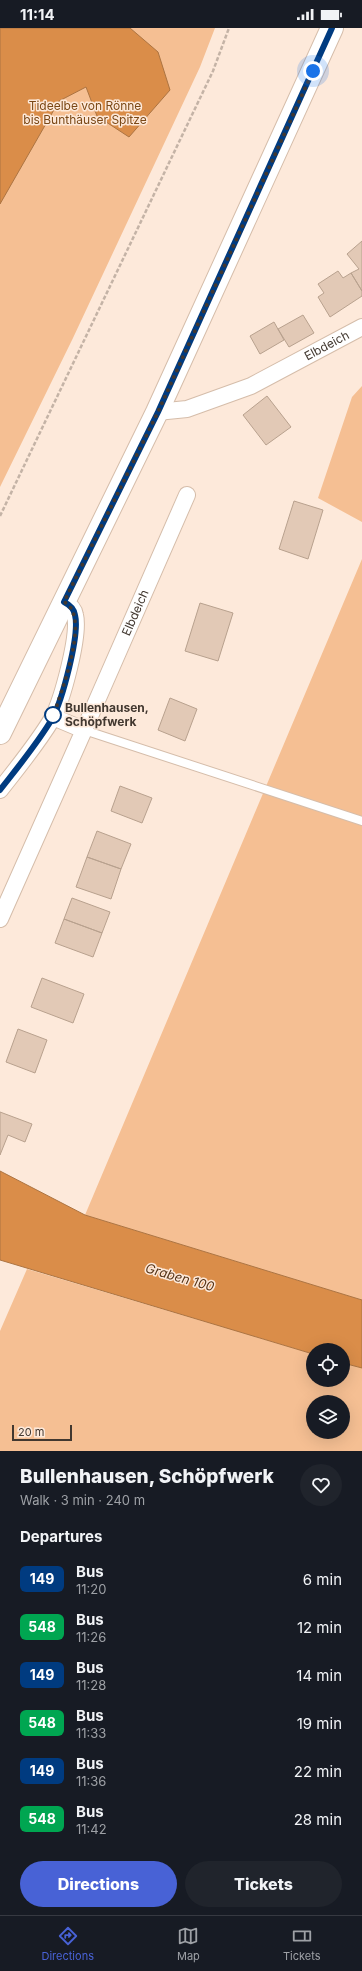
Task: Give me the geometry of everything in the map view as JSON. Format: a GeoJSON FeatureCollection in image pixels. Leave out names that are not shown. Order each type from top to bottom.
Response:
{"type":"FeatureCollection","features":[{"type":"Feature","properties":{"kind":"street"},"geometry":{"type":"LineString","coordinates":[[0,733],[158,412],[332,28]]}},
{"type":"Feature","properties":{"kind":"street","name":"Elbdeich"},"geometry":{"type":"LineString","coordinates":[[158,412],[187,409],[251,386],[362,327]]}},
{"type":"Feature","properties":{"kind":"street","name":"Elbdeich"},"geometry":{"type":"LineString","coordinates":[[0,919],[187,495]]}},
{"type":"Feature","properties":{"kind":"street"},"geometry":{"type":"LineString","coordinates":[[0,790],[53,717],[64,683],[75,639],[75,616],[73,609],[64,602]]}},
{"type":"Feature","properties":{"kind":"street"},"geometry":{"type":"LineString","coordinates":[[53,717],[84,730]]}},
{"type":"Feature","properties":{"kind":"lane"},"geometry":{"type":"LineString","coordinates":[[84,730],[362,821]]}},
{"type":"Feature","properties":{"kind":"path"},"geometry":{"type":"LineString","coordinates":[[0,516],[213,71],[229,28]]}},
{"type":"Feature","properties":{"kind":"green space","name":"Tideelbe von Rönne bis Bunthäuser Spitze"},"geometry":{"type":"Polygon","coordinates":[[[0,28],[215,28],[200,67],[73,338],[0,487],[0,28]]]}},
{"type":"Feature","properties":{"kind":"green space"},"geometry":{"type":"Polygon","coordinates":[[[362,386],[362,522],[318,498],[352,397],[362,386]]]}},
{"type":"Feature","properties":{"kind":"green space"},"geometry":{"type":"Polygon","coordinates":[[[362,559],[362,1300],[85,1215],[362,559]]]}},
{"type":"Feature","properties":{"kind":"green space"},"geometry":{"type":"Polygon","coordinates":[[[27,1269],[306,1352],[306,1387],[350,1387],[350,1365],[362,1368],[362,1451],[0,1451],[0,1331],[27,1269]]]}},
{"type":"Feature","properties":{"kind":"water"},"geometry":{"type":"Polygon","coordinates":[[[0,28],[130,28],[158,52],[170,90],[129,137],[97,116],[86,87],[59,101],[0,204],[0,28]]]}},
{"type":"Feature","properties":{"kind":"water","name":"Graben 100"},"geometry":{"type":"Polygon","coordinates":[[[0,1171],[85,1215],[362,1300],[362,1368],[350,1365],[350,1343],[306,1343],[306,1352],[0,1260],[0,1171]]]}},
{"type":"Feature","properties":{"kind":"building"},"geometry":{"type":"Polygon","coordinates":[[[362,241],[362,291],[351,273],[359,269],[347,254],[362,241]]]}},
{"type":"Feature","properties":{"kind":"building"},"geometry":{"type":"Polygon","coordinates":[[[338,271],[343,278],[351,273],[362,291],[362,296],[330,317],[318,297],[324,293],[318,284],[338,271]]]}},
{"type":"Feature","properties":{"kind":"building"},"geometry":{"type":"Polygon","coordinates":[[[303,315],[314,333],[289,347],[278,329],[303,315]]]}},
{"type":"Feature","properties":{"kind":"building"},"geometry":{"type":"Polygon","coordinates":[[[274,322],[284,340],[260,354],[250,336],[274,322]]]}},
{"type":"Feature","properties":{"kind":"building"},"geometry":{"type":"Polygon","coordinates":[[[267,396],[291,427],[266,445],[243,415],[267,396]]]}},
{"type":"Feature","properties":{"kind":"building"},"geometry":{"type":"Polygon","coordinates":[[[294,501],[323,510],[308,559],[279,549],[294,501]]]}},
{"type":"Feature","properties":{"kind":"building"},"geometry":{"type":"Polygon","coordinates":[[[200,603],[233,613],[218,661],[185,651],[200,603]]]}},
{"type":"Feature","properties":{"kind":"building"},"geometry":{"type":"Polygon","coordinates":[[[170,698],[197,709],[185,741],[158,730],[170,698]]]}},
{"type":"Feature","properties":{"kind":"building"},"geometry":{"type":"Polygon","coordinates":[[[120,786],[152,798],[142,823],[111,811],[120,786]]]}},
{"type":"Feature","properties":{"kind":"building"},"geometry":{"type":"Polygon","coordinates":[[[97,831],[131,844],[121,869],[87,857],[97,831]]]}},
{"type":"Feature","properties":{"kind":"building"},"geometry":{"type":"Polygon","coordinates":[[[87,857],[121,869],[111,899],[76,887],[87,857]]]}},
{"type":"Feature","properties":{"kind":"building"},"geometry":{"type":"Polygon","coordinates":[[[72,898],[110,912],[102,933],[64,919],[72,898]]]}},
{"type":"Feature","properties":{"kind":"building"},"geometry":{"type":"Polygon","coordinates":[[[64,919],[102,933],[93,957],[55,943],[64,919]]]}},
{"type":"Feature","properties":{"kind":"building"},"geometry":{"type":"Polygon","coordinates":[[[42,978],[84,994],[73,1023],[31,1007],[42,978]]]}},
{"type":"Feature","properties":{"kind":"building"},"geometry":{"type":"Polygon","coordinates":[[[18,1029],[47,1040],[35,1073],[6,1062],[18,1029]]]}},
{"type":"Feature","properties":{"kind":"building"},"geometry":{"type":"Polygon","coordinates":[[[0,1112],[32,1124],[25,1142],[8,1135],[0,1155],[0,1112]]]}},
{"type":"Feature","properties":{"kind":"bus line","name":"149"},"geometry":{"type":"LineString","coordinates":[[0,790],[53,717],[64,683],[75,639],[76,628],[73,609],[69,604],[64,602],[158,412],[332,28]]}},
{"type":"Feature","properties":{"kind":"place","name":"Bullenhausen, Schöpfwerk"},"geometry":{"type":"Point","coordinates":[53,715]}},
{"type":"Feature","properties":{"kind":"route"},"geometry":{"type":"LineString","coordinates":[[53,715],[53,717],[64,683],[75,639],[76,628],[73,609],[69,604],[64,602],[158,412],[313,71]]}}]}
